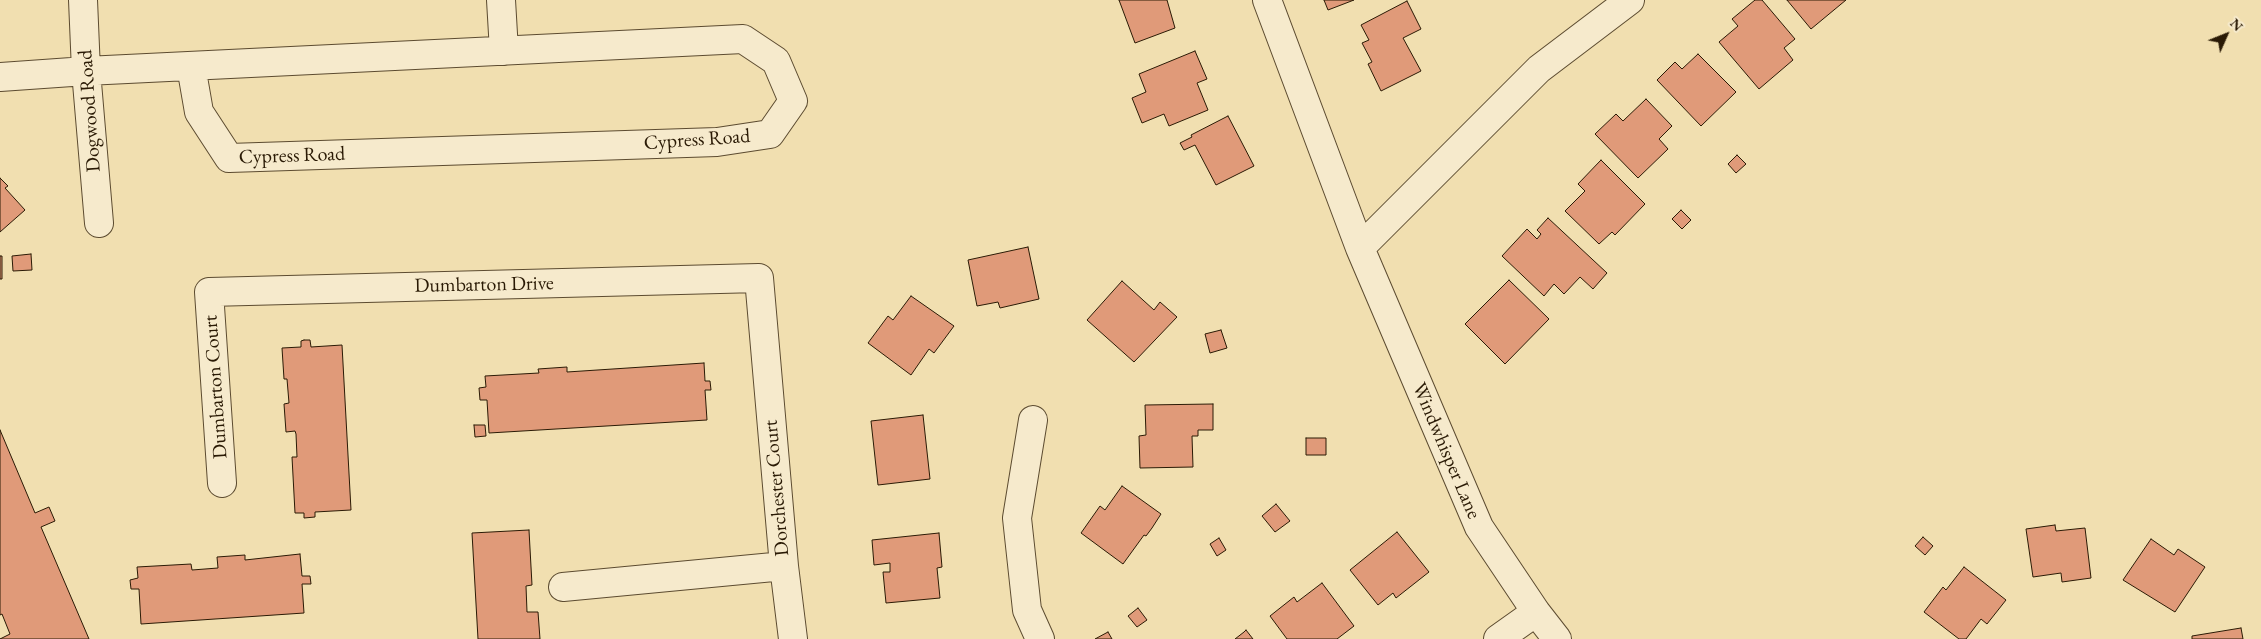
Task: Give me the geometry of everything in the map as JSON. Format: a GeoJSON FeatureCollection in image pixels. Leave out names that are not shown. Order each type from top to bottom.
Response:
{"type":"FeatureCollection","features":[{"type":"Feature","properties":{"kind":"street","name":"Dogwood Road"},"geometry":{"type":"LineString","coordinates":[[83,0],[86,71],[99,223]]}},
{"type":"Feature","properties":{"kind":"street"},"geometry":{"type":"LineString","coordinates":[[501,0],[504,51]]}},
{"type":"Feature","properties":{"kind":"street","name":"Windwhisper Lane"},"geometry":{"type":"LineString","coordinates":[[1267,0],[1360,248],[1479,527],[1536,612],[1557,639]]}},
{"type":"Feature","properties":{"kind":"street"},"geometry":{"type":"LineString","coordinates":[[1360,248],[1539,69],[1630,0]]}},
{"type":"Feature","properties":{"kind":"street","name":"Cypress Road"},"geometry":{"type":"LineString","coordinates":[[0,77],[86,71],[504,51],[743,40],[776,61],[793,101],[770,134],[717,142],[229,158],[199,112],[191,66]]}},
{"type":"Feature","properties":{"kind":"street","name":"Dumbarton Drive"},"geometry":{"type":"LineString","coordinates":[[209,292],[759,278]]}},
{"type":"Feature","properties":{"kind":"street","name":"Dorchester Court"},"geometry":{"type":"LineString","coordinates":[[563,586],[784,566],[759,278]]}},
{"type":"Feature","properties":{"kind":"street","name":"Dumbarton Court"},"geometry":{"type":"LineString","coordinates":[[209,292],[222,483]]}},
{"type":"Feature","properties":{"kind":"street"},"geometry":{"type":"LineString","coordinates":[[1033,420],[1017,518],[1027,610],[1040,639]]}},
{"type":"Feature","properties":{"kind":"street"},"geometry":{"type":"LineString","coordinates":[[784,566],[793,639]]}},
{"type":"Feature","properties":{"kind":"street"},"geometry":{"type":"LineString","coordinates":[[1498,639],[1536,612]]}},
{"type":"Feature","properties":{"kind":"building"},"geometry":{"type":"Polygon","coordinates":[[[1119,0],[1167,0],[1175,28],[1135,43],[1119,0]]]}},
{"type":"Feature","properties":{"kind":"building"},"geometry":{"type":"Polygon","coordinates":[[[1324,0],[1354,0],[1328,10],[1324,0]]]}},
{"type":"Feature","properties":{"kind":"building"},"geometry":{"type":"Polygon","coordinates":[[[1755,0],[1762,0],[1795,39],[1784,48],[1793,60],[1759,89],[1719,42],[1738,26],[1732,19],[1755,0]]]}},
{"type":"Feature","properties":{"kind":"building"},"geometry":{"type":"Polygon","coordinates":[[[1787,0],[1846,0],[1811,29],[1787,0]]]}},
{"type":"Feature","properties":{"kind":"building"},"geometry":{"type":"Polygon","coordinates":[[[1407,1],[1421,29],[1403,38],[1421,71],[1381,91],[1368,64],[1372,62],[1362,43],[1369,40],[1361,25],[1407,1]]]}},
{"type":"Feature","properties":{"kind":"building"},"geometry":{"type":"Polygon","coordinates":[[[1195,51],[1207,79],[1197,83],[1208,110],[1169,126],[1164,114],[1142,123],[1132,98],[1146,92],[1139,74],[1195,51]]]}},
{"type":"Feature","properties":{"kind":"building"},"geometry":{"type":"Polygon","coordinates":[[[1698,54],[1736,92],[1701,126],[1657,80],[1675,62],[1682,69],[1698,54]]]}},
{"type":"Feature","properties":{"kind":"building"},"geometry":{"type":"Polygon","coordinates":[[[1646,99],[1672,126],[1659,139],[1668,149],[1638,178],[1595,134],[1616,114],[1623,121],[1646,99]]]}},
{"type":"Feature","properties":{"kind":"building"},"geometry":{"type":"Polygon","coordinates":[[[1228,116],[1254,166],[1216,185],[1195,145],[1184,150],[1180,143],[1192,137],[1191,135],[1228,116]]]}},
{"type":"Feature","properties":{"kind":"building"},"geometry":{"type":"Polygon","coordinates":[[[1737,155],[1746,164],[1736,173],[1728,164],[1737,155]]]}},
{"type":"Feature","properties":{"kind":"building"},"geometry":{"type":"Polygon","coordinates":[[[1601,160],[1645,204],[1615,235],[1612,232],[1599,244],[1565,211],[1585,191],[1578,184],[1601,160]]]}},
{"type":"Feature","properties":{"kind":"building"},"geometry":{"type":"Polygon","coordinates":[[[0,178],[8,186],[5,188],[25,210],[0,232],[0,178]]]}},
{"type":"Feature","properties":{"kind":"building"},"geometry":{"type":"Polygon","coordinates":[[[1681,210],[1691,220],[1682,229],[1672,219],[1681,210]]]}},
{"type":"Feature","properties":{"kind":"building"},"geometry":{"type":"Polygon","coordinates":[[[1548,218],[1607,273],[1593,289],[1580,277],[1564,294],[1554,284],[1544,296],[1502,256],[1527,229],[1537,239],[1541,234],[1537,230],[1548,218]]]}},
{"type":"Feature","properties":{"kind":"building"},"geometry":{"type":"Polygon","coordinates":[[[1028,247],[1039,299],[1000,308],[998,302],[977,306],[968,260],[1028,247]]]}},
{"type":"Feature","properties":{"kind":"building"},"geometry":{"type":"Polygon","coordinates":[[[31,254],[32,270],[13,271],[12,256],[31,254]]]}},
{"type":"Feature","properties":{"kind":"building"},"geometry":{"type":"Polygon","coordinates":[[[0,256],[2,256],[2,279],[0,279],[0,256]]]}},
{"type":"Feature","properties":{"kind":"building"},"geometry":{"type":"Polygon","coordinates":[[[1509,280],[1549,319],[1505,364],[1465,324],[1509,280]]]}},
{"type":"Feature","properties":{"kind":"building"},"geometry":{"type":"Polygon","coordinates":[[[1122,281],[1154,310],[1160,302],[1177,317],[1134,362],[1087,320],[1122,281]]]}},
{"type":"Feature","properties":{"kind":"building"},"geometry":{"type":"Polygon","coordinates":[[[911,296],[954,326],[934,353],[929,349],[911,375],[868,343],[888,316],[893,320],[911,296]]]}},
{"type":"Feature","properties":{"kind":"building"},"geometry":{"type":"Polygon","coordinates":[[[1221,330],[1227,348],[1210,353],[1205,334],[1221,330]]]}},
{"type":"Feature","properties":{"kind":"building"},"geometry":{"type":"Polygon","coordinates":[[[310,340],[311,347],[342,345],[351,510],[315,512],[315,517],[304,518],[304,513],[295,513],[292,457],[297,457],[296,434],[295,431],[286,432],[284,404],[289,403],[287,379],[284,379],[282,348],[301,347],[301,341],[310,340]]]}},
{"type":"Feature","properties":{"kind":"building"},"geometry":{"type":"Polygon","coordinates":[[[704,363],[705,381],[710,381],[711,390],[705,390],[707,420],[489,433],[487,400],[480,400],[479,388],[486,387],[485,376],[539,373],[538,369],[567,367],[567,372],[704,363]]]}},
{"type":"Feature","properties":{"kind":"building"},"geometry":{"type":"Polygon","coordinates":[[[1213,404],[1213,430],[1198,430],[1198,436],[1192,436],[1193,467],[1140,468],[1139,436],[1146,435],[1145,405],[1213,404]]]}},
{"type":"Feature","properties":{"kind":"building"},"geometry":{"type":"Polygon","coordinates":[[[923,415],[930,479],[878,485],[871,421],[923,415]]]}},
{"type":"Feature","properties":{"kind":"building"},"geometry":{"type":"Polygon","coordinates":[[[474,425],[485,425],[486,436],[475,437],[474,425]]]}},
{"type":"Feature","properties":{"kind":"building"},"geometry":{"type":"Polygon","coordinates":[[[0,430],[35,513],[49,507],[55,521],[41,527],[89,639],[0,639],[10,634],[2,614],[0,615],[0,430]]]}},
{"type":"Feature","properties":{"kind":"building"},"geometry":{"type":"Polygon","coordinates":[[[1306,438],[1326,438],[1326,455],[1306,455],[1306,438]]]}},
{"type":"Feature","properties":{"kind":"building"},"geometry":{"type":"Polygon","coordinates":[[[1122,486],[1161,514],[1123,564],[1081,533],[1100,506],[1105,510],[1122,486]]]}},
{"type":"Feature","properties":{"kind":"building"},"geometry":{"type":"Polygon","coordinates":[[[1276,504],[1290,521],[1275,532],[1262,516],[1276,504]]]}},
{"type":"Feature","properties":{"kind":"building"},"geometry":{"type":"Polygon","coordinates":[[[2055,525],[2056,531],[2085,528],[2091,578],[2062,582],[2061,573],[2033,577],[2026,529],[2055,525]]]}},
{"type":"Feature","properties":{"kind":"building"},"geometry":{"type":"Polygon","coordinates":[[[529,530],[532,585],[526,586],[527,612],[538,612],[540,639],[478,639],[472,533],[529,530]]]}},
{"type":"Feature","properties":{"kind":"building"},"geometry":{"type":"Polygon","coordinates":[[[1397,532],[1429,572],[1396,598],[1393,593],[1378,605],[1350,570],[1397,532]]]}},
{"type":"Feature","properties":{"kind":"building"},"geometry":{"type":"Polygon","coordinates":[[[939,533],[942,567],[937,568],[940,598],[886,603],[883,572],[890,572],[890,563],[874,565],[872,540],[939,533]]]}},
{"type":"Feature","properties":{"kind":"building"},"geometry":{"type":"Polygon","coordinates":[[[1923,537],[1933,546],[1925,555],[1915,546],[1923,537]]]}},
{"type":"Feature","properties":{"kind":"building"},"geometry":{"type":"Polygon","coordinates":[[[1219,538],[1226,550],[1217,556],[1210,544],[1219,538]]]}},
{"type":"Feature","properties":{"kind":"building"},"geometry":{"type":"Polygon","coordinates":[[[2151,539],[2174,555],[2178,549],[2205,567],[2175,612],[2123,580],[2151,539]]]}},
{"type":"Feature","properties":{"kind":"building"},"geometry":{"type":"Polygon","coordinates":[[[300,554],[302,576],[310,576],[311,584],[302,584],[304,613],[141,624],[139,589],[131,589],[130,580],[138,578],[137,567],[191,564],[192,570],[218,568],[217,557],[245,555],[245,560],[300,554]]]}},
{"type":"Feature","properties":{"kind":"building"},"geometry":{"type":"Polygon","coordinates":[[[1964,567],[2006,600],[1987,624],[1981,619],[1966,639],[1959,639],[1924,612],[1943,587],[1946,590],[1964,567]]]}},
{"type":"Feature","properties":{"kind":"building"},"geometry":{"type":"Polygon","coordinates":[[[1322,583],[1354,626],[1337,639],[1287,639],[1270,616],[1294,597],[1297,602],[1322,583]]]}},
{"type":"Feature","properties":{"kind":"building"},"geometry":{"type":"Polygon","coordinates":[[[1138,608],[1147,620],[1137,627],[1128,616],[1138,608]]]}},
{"type":"Feature","properties":{"kind":"building"},"geometry":{"type":"Polygon","coordinates":[[[2241,628],[2243,639],[2192,639],[2192,636],[2241,628]]]}},
{"type":"Feature","properties":{"kind":"building"},"geometry":{"type":"Polygon","coordinates":[[[1246,630],[1253,639],[1235,639],[1244,632],[1246,630]]]}},
{"type":"Feature","properties":{"kind":"building"},"geometry":{"type":"Polygon","coordinates":[[[1108,632],[1112,639],[1095,639],[1108,632]]]}}]}
